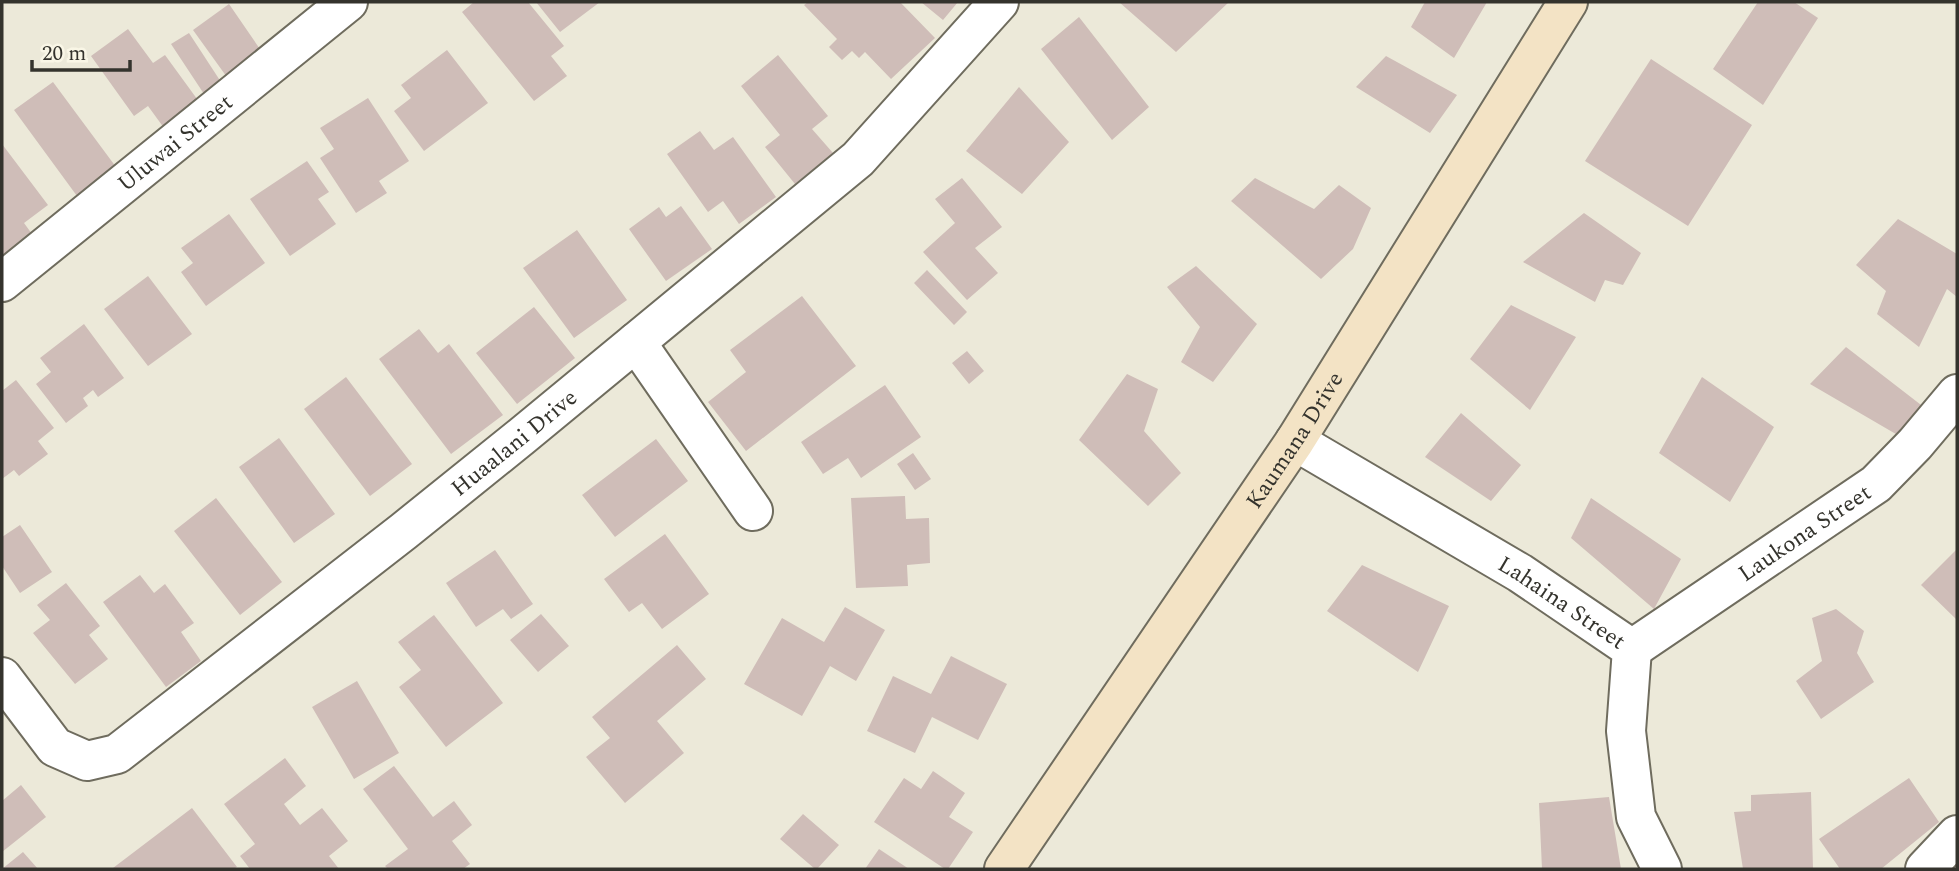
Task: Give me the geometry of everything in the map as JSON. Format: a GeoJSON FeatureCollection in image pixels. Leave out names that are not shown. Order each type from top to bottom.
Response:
{"type":"FeatureCollection","features":[{"type":"Feature","properties":{"kind":"street","name":"Uluwai Street"},"geometry":{"type":"LineString","coordinates":[[2,282],[348,2]]}},
{"type":"Feature","properties":{"kind":"street","name":"Huaalani Drive"},"geometry":{"type":"LineString","coordinates":[[2,677],[55,747],[87,761],[117,754],[404,531],[858,159],[999,2]]}},
{"type":"Feature","properties":{"kind":"street","name":"Kaumana Drive"},"geometry":{"type":"LineString","coordinates":[[1004,869],[1295,441],[1569,2]]}},
{"type":"Feature","properties":{"kind":"street"},"geometry":{"type":"LineString","coordinates":[[636,342],[753,511]]}},
{"type":"Feature","properties":{"kind":"street","name":"Laukona Street"},"geometry":{"type":"LineString","coordinates":[[1632,649],[1875,484],[1915,444],[1957,394]]}},
{"type":"Feature","properties":{"kind":"street","name":"Lahaina Street"},"geometry":{"type":"LineString","coordinates":[[1295,441],[1520,573],[1632,649],[1626,731],[1636,817],[1662,869]]}},
{"type":"Feature","properties":{"kind":"street"},"geometry":{"type":"LineString","coordinates":[[1925,869],[1957,835]]}},
{"type":"Feature","properties":{"kind":"building"},"geometry":{"type":"Polygon","coordinates":[[[474,2],[528,2],[564,46],[551,56],[567,76],[534,101],[462,12],[474,2]]]}},
{"type":"Feature","properties":{"kind":"building"},"geometry":{"type":"Polygon","coordinates":[[[536,2],[600,2],[560,32],[536,2]]]}},
{"type":"Feature","properties":{"kind":"building"},"geometry":{"type":"Polygon","coordinates":[[[808,2],[900,2],[935,38],[891,79],[865,52],[859,58],[852,51],[842,60],[829,47],[837,39],[804,5],[808,2]]]}},
{"type":"Feature","properties":{"kind":"building"},"geometry":{"type":"Polygon","coordinates":[[[921,2],[958,2],[943,20],[921,2]]]}},
{"type":"Feature","properties":{"kind":"building"},"geometry":{"type":"Polygon","coordinates":[[[1119,2],[1229,2],[1176,52],[1119,2]]]}},
{"type":"Feature","properties":{"kind":"building"},"geometry":{"type":"Polygon","coordinates":[[[1425,2],[1487,2],[1454,58],[1411,27],[1425,2]]]}},
{"type":"Feature","properties":{"kind":"building"},"geometry":{"type":"Polygon","coordinates":[[[1758,2],[1794,2],[1818,18],[1763,105],[1713,69],[1758,2]]]}},
{"type":"Feature","properties":{"kind":"building"},"geometry":{"type":"Polygon","coordinates":[[[229,4],[264,55],[229,80],[193,30],[229,4]]]}},
{"type":"Feature","properties":{"kind":"building"},"geometry":{"type":"Polygon","coordinates":[[[1079,17],[1149,107],[1112,140],[1041,49],[1079,17]]]}},
{"type":"Feature","properties":{"kind":"building"},"geometry":{"type":"Polygon","coordinates":[[[128,29],[153,63],[165,55],[200,103],[164,128],[148,106],[134,116],[91,56],[128,29]]]}},
{"type":"Feature","properties":{"kind":"building"},"geometry":{"type":"Polygon","coordinates":[[[189,33],[221,82],[204,94],[171,44],[189,33]]]}},
{"type":"Feature","properties":{"kind":"building"},"geometry":{"type":"Polygon","coordinates":[[[447,50],[488,103],[424,151],[394,111],[411,98],[401,85],[447,50]]]}},
{"type":"Feature","properties":{"kind":"building"},"geometry":{"type":"Polygon","coordinates":[[[778,55],[828,116],[812,129],[833,153],[795,184],[765,147],[780,135],[741,86],[778,55]]]}},
{"type":"Feature","properties":{"kind":"building"},"geometry":{"type":"Polygon","coordinates":[[[1386,56],[1457,95],[1430,133],[1356,87],[1386,56]]]}},
{"type":"Feature","properties":{"kind":"building"},"geometry":{"type":"Polygon","coordinates":[[[1651,59],[1752,125],[1688,226],[1585,161],[1651,59]]]}},
{"type":"Feature","properties":{"kind":"building"},"geometry":{"type":"Polygon","coordinates":[[[53,82],[116,167],[77,196],[14,110],[53,82]]]}},
{"type":"Feature","properties":{"kind":"building"},"geometry":{"type":"Polygon","coordinates":[[[1019,87],[1069,142],[1022,194],[966,151],[1019,87]]]}},
{"type":"Feature","properties":{"kind":"building"},"geometry":{"type":"Polygon","coordinates":[[[368,98],[409,161],[379,181],[387,193],[356,213],[320,158],[334,149],[320,128],[368,98]]]}},
{"type":"Feature","properties":{"kind":"building"},"geometry":{"type":"Polygon","coordinates":[[[700,131],[714,150],[733,137],[776,197],[739,224],[723,201],[708,212],[667,154],[700,131]]]}},
{"type":"Feature","properties":{"kind":"building"},"geometry":{"type":"Polygon","coordinates":[[[2,144],[48,205],[24,223],[32,234],[2,258],[2,144]]]}},
{"type":"Feature","properties":{"kind":"building"},"geometry":{"type":"Polygon","coordinates":[[[307,161],[329,192],[318,199],[336,224],[290,256],[250,199],[307,161]]]}},
{"type":"Feature","properties":{"kind":"building"},"geometry":{"type":"Polygon","coordinates":[[[962,178],[1002,227],[975,248],[998,273],[967,300],[923,252],[955,223],[935,199],[962,178]]]}},
{"type":"Feature","properties":{"kind":"building"},"geometry":{"type":"Polygon","coordinates":[[[1255,178],[1314,209],[1339,185],[1371,208],[1353,249],[1321,279],[1231,201],[1255,178]]]}},
{"type":"Feature","properties":{"kind":"building"},"geometry":{"type":"Polygon","coordinates":[[[681,206],[712,249],[666,281],[629,229],[659,207],[666,217],[681,206]]]}},
{"type":"Feature","properties":{"kind":"building"},"geometry":{"type":"Polygon","coordinates":[[[1584,213],[1641,253],[1623,285],[1605,280],[1595,302],[1523,262],[1584,213]]]}},
{"type":"Feature","properties":{"kind":"building"},"geometry":{"type":"Polygon","coordinates":[[[229,214],[265,263],[206,306],[181,272],[193,263],[181,248],[229,214]]]}},
{"type":"Feature","properties":{"kind":"building"},"geometry":{"type":"Polygon","coordinates":[[[1898,219],[1957,254],[1957,297],[1947,289],[1919,347],[1877,314],[1886,291],[1856,265],[1898,219]]]}},
{"type":"Feature","properties":{"kind":"building"},"geometry":{"type":"Polygon","coordinates":[[[577,230],[627,300],[574,338],[523,268],[577,230]]]}},
{"type":"Feature","properties":{"kind":"building"},"geometry":{"type":"Polygon","coordinates":[[[1196,266],[1257,324],[1213,382],[1181,362],[1200,327],[1167,287],[1196,266]]]}},
{"type":"Feature","properties":{"kind":"building"},"geometry":{"type":"Polygon","coordinates":[[[927,270],[967,312],[954,325],[914,283],[927,270]]]}},
{"type":"Feature","properties":{"kind":"building"},"geometry":{"type":"Polygon","coordinates":[[[148,276],[192,334],[148,366],[104,309],[148,276]]]}},
{"type":"Feature","properties":{"kind":"building"},"geometry":{"type":"Polygon","coordinates":[[[802,296],[856,366],[746,451],[708,402],[746,372],[730,350],[802,296]]]}},
{"type":"Feature","properties":{"kind":"building"},"geometry":{"type":"Polygon","coordinates":[[[1511,305],[1576,337],[1530,410],[1470,359],[1511,305]]]}},
{"type":"Feature","properties":{"kind":"building"},"geometry":{"type":"Polygon","coordinates":[[[534,307],[575,358],[517,404],[476,353],[534,307]]]}},
{"type":"Feature","properties":{"kind":"building"},"geometry":{"type":"Polygon","coordinates":[[[84,324],[124,378],[98,397],[93,390],[83,398],[88,406],[66,423],[36,384],[51,372],[40,358],[84,324]]]}},
{"type":"Feature","properties":{"kind":"building"},"geometry":{"type":"Polygon","coordinates":[[[419,329],[438,353],[449,344],[503,415],[451,454],[379,359],[419,329]]]}},
{"type":"Feature","properties":{"kind":"building"},"geometry":{"type":"Polygon","coordinates":[[[1846,347],[1925,408],[1901,437],[1810,384],[1846,347]]]}},
{"type":"Feature","properties":{"kind":"building"},"geometry":{"type":"Polygon","coordinates":[[[967,351],[984,371],[969,384],[952,363],[967,351]]]}},
{"type":"Feature","properties":{"kind":"building"},"geometry":{"type":"Polygon","coordinates":[[[1127,374],[1158,389],[1144,431],[1181,473],[1148,506],[1079,440],[1127,374]]]}},
{"type":"Feature","properties":{"kind":"building"},"geometry":{"type":"Polygon","coordinates":[[[346,377],[412,464],[370,496],[304,409],[346,377]]]}},
{"type":"Feature","properties":{"kind":"building"},"geometry":{"type":"Polygon","coordinates":[[[1702,377],[1774,427],[1730,502],[1659,453],[1702,377]]]}},
{"type":"Feature","properties":{"kind":"building"},"geometry":{"type":"Polygon","coordinates":[[[16,380],[54,428],[38,441],[48,454],[19,476],[14,470],[2,479],[2,391],[16,380]]]}},
{"type":"Feature","properties":{"kind":"building"},"geometry":{"type":"Polygon","coordinates":[[[885,385],[921,437],[861,478],[848,458],[823,474],[801,442],[885,385]]]}},
{"type":"Feature","properties":{"kind":"building"},"geometry":{"type":"Polygon","coordinates":[[[1461,413],[1521,465],[1491,501],[1425,457],[1461,413]]]}},
{"type":"Feature","properties":{"kind":"building"},"geometry":{"type":"Polygon","coordinates":[[[279,438],[335,514],[294,543],[239,467],[279,438]]]}},
{"type":"Feature","properties":{"kind":"building"},"geometry":{"type":"Polygon","coordinates":[[[656,439],[688,481],[615,537],[582,495],[656,439]]]}},
{"type":"Feature","properties":{"kind":"building"},"geometry":{"type":"Polygon","coordinates":[[[913,453],[931,479],[915,490],[897,464],[913,453]]]}},
{"type":"Feature","properties":{"kind":"building"},"geometry":{"type":"Polygon","coordinates":[[[905,496],[906,519],[929,518],[930,563],[907,565],[908,586],[856,588],[851,498],[905,496]]]}},
{"type":"Feature","properties":{"kind":"building"},"geometry":{"type":"Polygon","coordinates":[[[216,498],[282,582],[240,615],[174,531],[216,498]]]}},
{"type":"Feature","properties":{"kind":"building"},"geometry":{"type":"Polygon","coordinates":[[[1591,498],[1681,559],[1654,609],[1571,538],[1591,498]]]}},
{"type":"Feature","properties":{"kind":"building"},"geometry":{"type":"Polygon","coordinates":[[[20,525],[52,572],[20,593],[2,566],[2,537],[20,525]]]}},
{"type":"Feature","properties":{"kind":"building"},"geometry":{"type":"Polygon","coordinates":[[[665,534],[709,594],[662,629],[642,603],[629,612],[604,579],[665,534]]]}},
{"type":"Feature","properties":{"kind":"building"},"geometry":{"type":"Polygon","coordinates":[[[1957,549],[1957,620],[1921,585],[1957,549]]]}},
{"type":"Feature","properties":{"kind":"building"},"geometry":{"type":"Polygon","coordinates":[[[495,550],[533,604],[511,619],[503,609],[476,627],[446,583],[495,550]]]}},
{"type":"Feature","properties":{"kind":"building"},"geometry":{"type":"Polygon","coordinates":[[[1362,565],[1449,606],[1418,672],[1327,611],[1362,565]]]}},
{"type":"Feature","properties":{"kind":"building"},"geometry":{"type":"Polygon","coordinates":[[[140,575],[154,593],[165,584],[194,623],[181,632],[201,661],[166,687],[103,602],[140,575]]]}},
{"type":"Feature","properties":{"kind":"building"},"geometry":{"type":"Polygon","coordinates":[[[66,583],[100,626],[89,635],[108,659],[75,684],[33,633],[50,620],[37,605],[66,583]]]}},
{"type":"Feature","properties":{"kind":"building"},"geometry":{"type":"Polygon","coordinates":[[[845,607],[885,630],[856,681],[830,666],[802,716],[744,684],[782,618],[824,642],[845,607]]]}},
{"type":"Feature","properties":{"kind":"building"},"geometry":{"type":"Polygon","coordinates":[[[1836,609],[1864,631],[1857,653],[1874,682],[1821,719],[1796,681],[1822,661],[1812,618],[1836,609]]]}},
{"type":"Feature","properties":{"kind":"building"},"geometry":{"type":"Polygon","coordinates":[[[541,614],[569,646],[538,672],[510,640],[541,614]]]}},
{"type":"Feature","properties":{"kind":"building"},"geometry":{"type":"Polygon","coordinates":[[[434,615],[503,703],[446,747],[399,687],[421,670],[398,642],[434,615]]]}},
{"type":"Feature","properties":{"kind":"building"},"geometry":{"type":"Polygon","coordinates":[[[677,645],[706,679],[657,721],[684,753],[625,803],[586,757],[610,738],[592,717],[677,645]]]}},
{"type":"Feature","properties":{"kind":"building"},"geometry":{"type":"Polygon","coordinates":[[[951,656],[1007,684],[978,740],[932,717],[915,753],[867,731],[893,676],[931,694],[951,656]]]}},
{"type":"Feature","properties":{"kind":"building"},"geometry":{"type":"Polygon","coordinates":[[[357,681],[399,753],[354,779],[312,707],[357,681]]]}},
{"type":"Feature","properties":{"kind":"building"},"geometry":{"type":"Polygon","coordinates":[[[285,758],[306,786],[284,804],[300,825],[322,808],[348,841],[329,856],[339,869],[250,869],[240,856],[255,844],[224,804],[285,758]]]}},
{"type":"Feature","properties":{"kind":"building"},"geometry":{"type":"Polygon","coordinates":[[[394,766],[433,817],[454,801],[472,825],[452,841],[470,864],[463,869],[388,869],[385,866],[408,849],[363,789],[394,766]]]}},
{"type":"Feature","properties":{"kind":"building"},"geometry":{"type":"Polygon","coordinates":[[[933,771],[965,793],[949,817],[973,832],[948,869],[874,822],[904,778],[921,789],[933,771]]]}},
{"type":"Feature","properties":{"kind":"building"},"geometry":{"type":"Polygon","coordinates":[[[1909,778],[1939,822],[1881,869],[1840,869],[1819,839],[1909,778]]]}},
{"type":"Feature","properties":{"kind":"building"},"geometry":{"type":"Polygon","coordinates":[[[21,785],[46,817],[2,852],[2,801],[21,785]]]}},
{"type":"Feature","properties":{"kind":"building"},"geometry":{"type":"Polygon","coordinates":[[[1811,792],[1813,869],[1743,869],[1734,812],[1751,811],[1751,795],[1811,792]]]}},
{"type":"Feature","properties":{"kind":"building"},"geometry":{"type":"Polygon","coordinates":[[[1609,797],[1621,869],[1542,869],[1539,803],[1609,797]]]}},
{"type":"Feature","properties":{"kind":"building"},"geometry":{"type":"Polygon","coordinates":[[[192,808],[237,867],[113,868],[192,808]]]}},
{"type":"Feature","properties":{"kind":"building"},"geometry":{"type":"Polygon","coordinates":[[[803,814],[839,845],[817,869],[780,839],[803,814]]]}},
{"type":"Feature","properties":{"kind":"building"},"geometry":{"type":"Polygon","coordinates":[[[879,849],[909,869],[865,869],[879,849]]]}},
{"type":"Feature","properties":{"kind":"building"},"geometry":{"type":"Polygon","coordinates":[[[23,852],[38,869],[2,869],[23,852]]]}}]}
